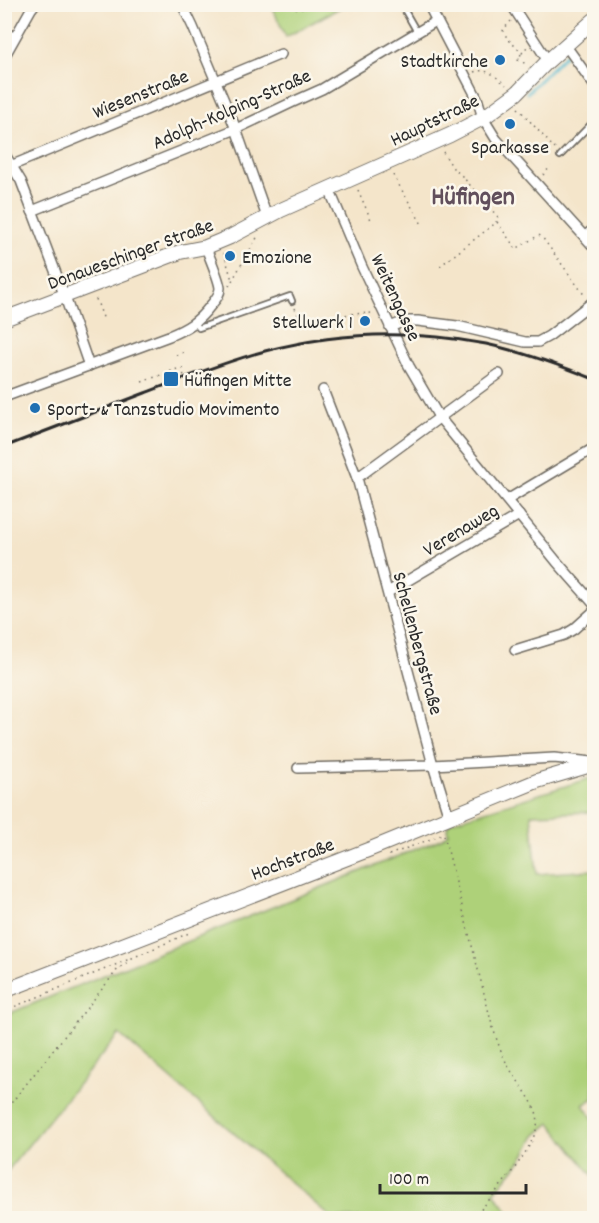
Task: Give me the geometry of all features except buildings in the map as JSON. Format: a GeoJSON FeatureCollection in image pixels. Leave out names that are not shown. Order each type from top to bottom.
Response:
{"type":"FeatureCollection","features":[{"type":"Feature","properties":{"kind":"main road","name":"Hauptstraße"},"geometry":{"type":"LineString","coordinates":[[262,220],[483,118],[518,93],[548,61],[594,20]]}},
{"type":"Feature","properties":{"kind":"main road","name":"Donaueschinger Straße"},"geometry":{"type":"LineString","coordinates":[[4,319],[180,252],[206,247],[242,232],[262,220]]}},
{"type":"Feature","properties":{"kind":"main road","name":"Hochstraße"},"geometry":{"type":"LineString","coordinates":[[4,991],[537,781],[594,763]]}},
{"type":"Feature","properties":{"kind":"street"},"geometry":{"type":"LineString","coordinates":[[4,57],[34,4]]}},
{"type":"Feature","properties":{"kind":"street"},"geometry":{"type":"LineString","coordinates":[[182,4],[236,129],[262,220]]}},
{"type":"Feature","properties":{"kind":"street"},"geometry":{"type":"LineString","coordinates":[[428,4],[477,98],[483,118],[496,139],[594,247]]}},
{"type":"Feature","properties":{"kind":"street"},"geometry":{"type":"LineString","coordinates":[[511,4],[548,61]]}},
{"type":"Feature","properties":{"kind":"street","name":"Adolph-Kolping-Straße"},"geometry":{"type":"LineString","coordinates":[[32,211],[236,129],[322,89],[436,21]]}},
{"type":"Feature","properties":{"kind":"street"},"geometry":{"type":"LineString","coordinates":[[566,46],[594,86]]}},
{"type":"Feature","properties":{"kind":"street","name":"Wiesenstraße"},"geometry":{"type":"LineString","coordinates":[[13,165],[281,54]]}},
{"type":"Feature","properties":{"kind":"street"},"geometry":{"type":"LineString","coordinates":[[4,153],[21,181],[89,366]]}},
{"type":"Feature","properties":{"kind":"street","name":"Weitengasse"},"geometry":{"type":"LineString","coordinates":[[329,189],[390,327],[409,366],[439,417],[594,604]]}},
{"type":"Feature","properties":{"kind":"street"},"geometry":{"type":"LineString","coordinates":[[585,236],[594,229]]}},
{"type":"Feature","properties":{"kind":"street"},"geometry":{"type":"LineString","coordinates":[[4,398],[169,336],[195,323],[206,313],[219,293],[219,284],[206,247]]}},
{"type":"Feature","properties":{"kind":"street"},"geometry":{"type":"LineString","coordinates":[[390,327],[405,321],[418,321],[525,342],[538,342],[593,303]]}},
{"type":"Feature","properties":{"kind":"street"},"geometry":{"type":"LineString","coordinates":[[357,478],[499,374]]}},
{"type":"Feature","properties":{"kind":"street","name":"Schellenbergstraße"},"geometry":{"type":"LineString","coordinates":[[323,390],[357,478],[446,818]]}},
{"type":"Feature","properties":{"kind":"street"},"geometry":{"type":"LineString","coordinates":[[507,500],[594,448]]}},
{"type":"Feature","properties":{"kind":"street","name":"Verenaweg"},"geometry":{"type":"LineString","coordinates":[[388,592],[519,515]]}},
{"type":"Feature","properties":{"kind":"street"},"geometry":{"type":"LineString","coordinates":[[515,650],[564,635],[594,611]]}},
{"type":"Feature","properties":{"kind":"street","name":"Hochstraße"},"geometry":{"type":"LineString","coordinates":[[298,768],[433,765],[554,758],[594,763]]}},
{"type":"Feature","properties":{"kind":"lane"},"geometry":{"type":"LineString","coordinates":[[401,4],[417,32]]}},
{"type":"Feature","properties":{"kind":"lane"},"geometry":{"type":"LineString","coordinates":[[4,27],[16,37]]}},
{"type":"Feature","properties":{"kind":"lane"},"geometry":{"type":"LineString","coordinates":[[560,156],[594,121]]}},
{"type":"Feature","properties":{"kind":"lane"},"geometry":{"type":"LineString","coordinates":[[195,323],[199,328],[290,296],[292,301]]}},
{"type":"Feature","properties":{"kind":"path"},"geometry":{"type":"LineString","coordinates":[[292,4],[297,10],[321,4]]}},
{"type":"Feature","properties":{"kind":"path"},"geometry":{"type":"LineString","coordinates":[[518,15],[503,30],[507,38],[522,53]]}},
{"type":"Feature","properties":{"kind":"path"},"geometry":{"type":"LineString","coordinates":[[526,65],[518,60],[531,44]]}},
{"type":"Feature","properties":{"kind":"path"},"geometry":{"type":"LineString","coordinates":[[466,76],[478,70],[488,71],[505,84]]}},
{"type":"Feature","properties":{"kind":"path"},"geometry":{"type":"LineString","coordinates":[[518,108],[560,156]]}},
{"type":"Feature","properties":{"kind":"path"},"geometry":{"type":"LineString","coordinates":[[437,141],[453,168],[498,217],[496,222],[440,266]]}},
{"type":"Feature","properties":{"kind":"path"},"geometry":{"type":"LineString","coordinates":[[387,164],[423,226]]}},
{"type":"Feature","properties":{"kind":"path"},"geometry":{"type":"LineString","coordinates":[[536,182],[551,166]]}},
{"type":"Feature","properties":{"kind":"path"},"geometry":{"type":"LineString","coordinates":[[352,179],[372,222]]}},
{"type":"Feature","properties":{"kind":"path"},"geometry":{"type":"LineString","coordinates":[[219,293],[227,290],[261,231],[262,220]]}},
{"type":"Feature","properties":{"kind":"path"},"geometry":{"type":"LineString","coordinates":[[496,222],[516,249],[539,235],[542,237],[593,303]]}},
{"type":"Feature","properties":{"kind":"path"},"geometry":{"type":"LineString","coordinates":[[224,252],[232,281]]}},
{"type":"Feature","properties":{"kind":"path"},"geometry":{"type":"LineString","coordinates":[[91,287],[104,320]]}},
{"type":"Feature","properties":{"kind":"path"},"geometry":{"type":"LineString","coordinates":[[292,301],[300,319],[305,323],[349,314],[384,313]]}},
{"type":"Feature","properties":{"kind":"path"},"geometry":{"type":"LineString","coordinates":[[176,356],[185,352]]}},
{"type":"Feature","properties":{"kind":"path"},"geometry":{"type":"LineString","coordinates":[[182,368],[184,376]]}},
{"type":"Feature","properties":{"kind":"path"},"geometry":{"type":"LineString","coordinates":[[142,382],[177,369]]}},
{"type":"Feature","properties":{"kind":"path"},"geometry":{"type":"LineString","coordinates":[[446,818],[444,834],[490,1021],[507,1063],[537,1115],[538,1124],[535,1136],[522,1159],[474,1218]]}},
{"type":"Feature","properties":{"kind":"path"},"geometry":{"type":"LineString","coordinates":[[4,1011],[132,958],[118,969],[4,1112]]}},
{"type":"Feature","properties":{"kind":"green space"},"geometry":{"type":"Polygon","coordinates":[[[271,5],[345,5],[286,37],[271,5]]]}},
{"type":"Feature","properties":{"kind":"green space"},"geometry":{"type":"Polygon","coordinates":[[[594,777],[594,812],[531,814],[537,874],[594,870],[594,1098],[583,1105],[594,1120],[594,1177],[550,1123],[535,1136],[522,1159],[494,1193],[513,1218],[332,1218],[119,1034],[5,1174],[5,1015],[441,839],[448,833],[447,828],[450,822],[594,777]]]}},
{"type":"Feature","properties":{"kind":"waterway"},"geometry":{"type":"LineString","coordinates":[[527,93],[565,55]]}},
{"type":"Feature","properties":{"kind":"railway"},"geometry":{"type":"LineString","coordinates":[[4,447],[219,365],[265,351],[320,340],[375,335],[458,340],[514,351],[594,379]]}},
{"type":"Feature","properties":{"kind":"place","name":"Stadtkirche"},"geometry":{"type":"Point","coordinates":[500,60]}},
{"type":"Feature","properties":{"kind":"place","name":"Sparkasse"},"geometry":{"type":"Point","coordinates":[510,124]}},
{"type":"Feature","properties":{"kind":"place","name":"Emozione"},"geometry":{"type":"Point","coordinates":[230,256]}},
{"type":"Feature","properties":{"kind":"place","name":"Stellwerk 1"},"geometry":{"type":"Point","coordinates":[365,321]}},
{"type":"Feature","properties":{"kind":"place","name":"Hüfingen Mitte"},"geometry":{"type":"Point","coordinates":[171,379]}},
{"type":"Feature","properties":{"kind":"place","name":"Sport- & Tanzstudio Movimento"},"geometry":{"type":"Point","coordinates":[35,408]}},
{"type":"Feature","properties":{"kind":"district","name":"Hüfingen"},"geometry":{"type":"Point","coordinates":[473,195]}}]}
